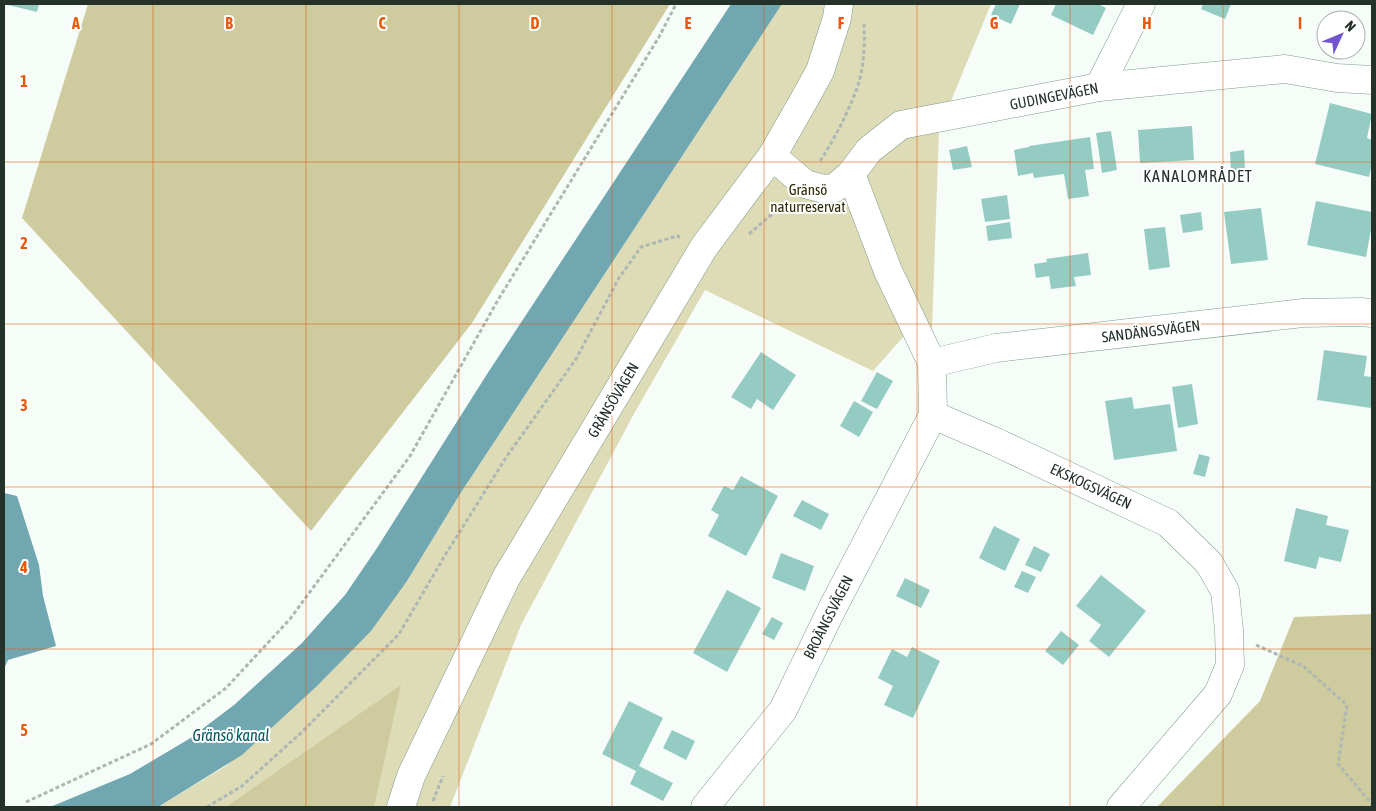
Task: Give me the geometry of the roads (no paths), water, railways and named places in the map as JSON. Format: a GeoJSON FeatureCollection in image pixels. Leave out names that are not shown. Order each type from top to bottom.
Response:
{"type":"FeatureCollection","features":[{"type":"Feature","properties":{"kind":"street","name":"GRÄNSÖVÄGEN"},"geometry":{"type":"LineString","coordinates":[[401,807],[411,776],[506,578],[704,247],[772,156],[820,71],[837,18],[838,4]]}},
{"type":"Feature","properties":{"kind":"street"},"geometry":{"type":"LineString","coordinates":[[1099,87],[1140,4]]}},
{"type":"Feature","properties":{"kind":"street","name":"GUDINGEVÄGEN"},"geometry":{"type":"LineString","coordinates":[[772,156],[805,184],[824,189],[835,188],[851,174],[869,150],[902,125],[1099,87],[1285,69],[1337,78],[1372,80]]}},
{"type":"Feature","properties":{"kind":"street"},"geometry":{"type":"LineString","coordinates":[[851,174],[888,271],[932,363],[933,415]]}},
{"type":"Feature","properties":{"kind":"street","name":"SANDÄNGSVÄGEN"},"geometry":{"type":"LineString","coordinates":[[932,363],[996,348],[1303,314],[1372,313]]}},
{"type":"Feature","properties":{"kind":"street","name":"EKSKOGSVÄGEN"},"geometry":{"type":"LineString","coordinates":[[933,415],[996,442],[1168,523],[1209,563],[1225,591],[1230,665],[1218,694],[1121,807]]}},
{"type":"Feature","properties":{"kind":"street","name":"BROÄNGSVÄGEN"},"geometry":{"type":"LineString","coordinates":[[705,807],[783,710],[832,609],[933,415]]}},
{"type":"Feature","properties":{"kind":"water","name":"Gränsö kanal"},"geometry":{"type":"Polygon","coordinates":[[[731,4],[782,4],[460,494],[407,581],[371,631],[317,686],[242,755],[158,807],[50,807],[130,774],[189,739],[234,705],[302,643],[345,595],[377,548],[489,371],[731,4]]]}},
{"type":"Feature","properties":{"kind":"water"},"geometry":{"type":"Polygon","coordinates":[[[4,493],[17,496],[39,565],[43,596],[56,646],[8,660],[4,669],[4,493]]]}},
{"type":"Feature","properties":{"kind":"district","name":"KANALOMRÅDET"},"geometry":{"type":"Point","coordinates":[1198,176]}},
{"type":"Feature","properties":{"kind":"park label","name":"Gränsö naturreservat"},"geometry":{"type":"Point","coordinates":[808,198]}}]}
